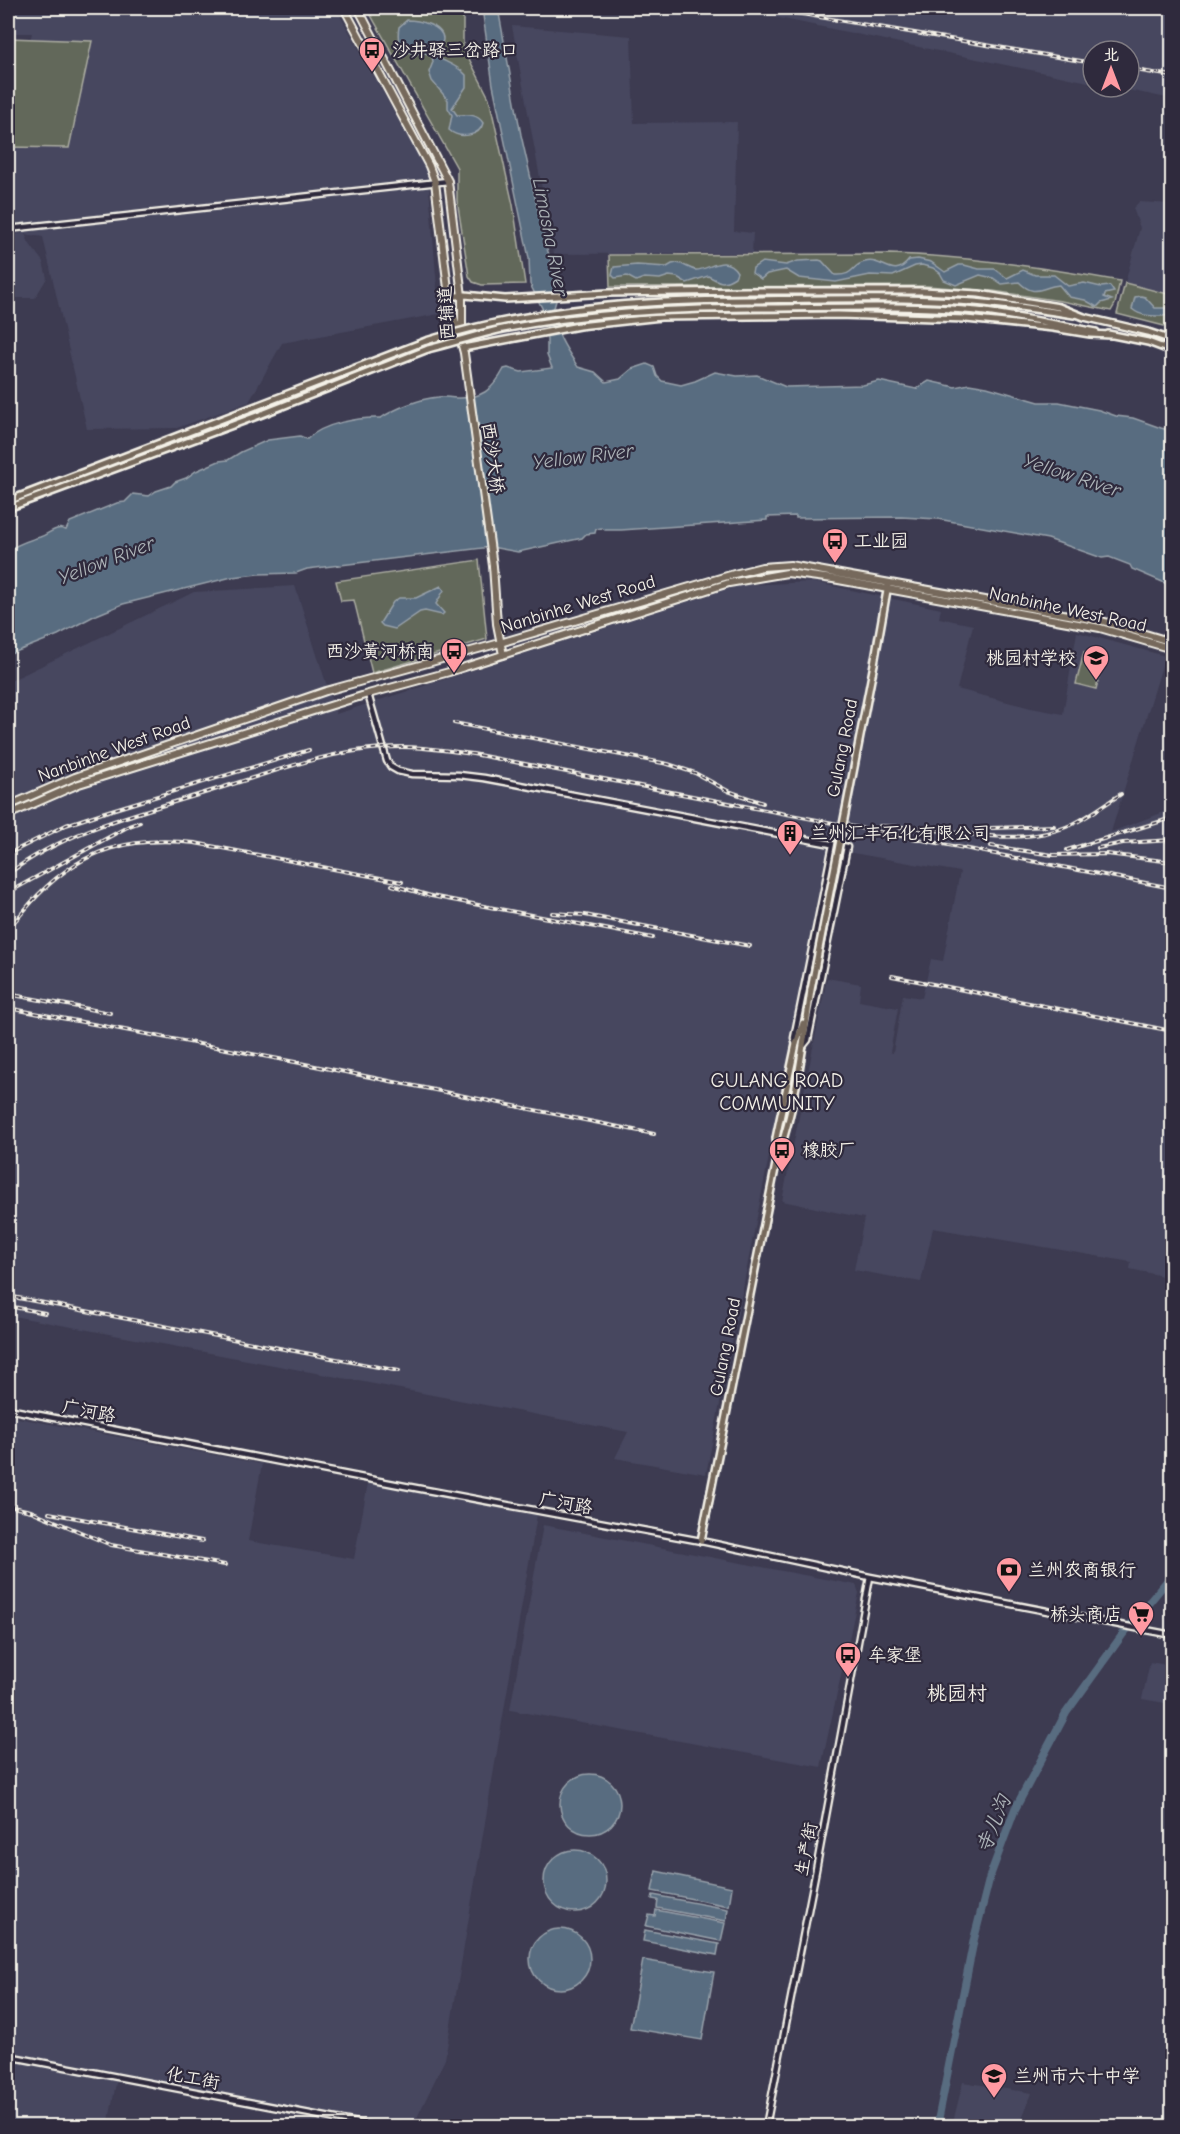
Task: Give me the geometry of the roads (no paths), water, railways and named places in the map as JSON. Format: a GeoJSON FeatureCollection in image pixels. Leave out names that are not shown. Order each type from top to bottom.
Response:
{"type":"FeatureCollection","features":[{"type":"Feature","properties":{"kind":"highway","name":"西辅道"},"geometry":{"type":"LineString","coordinates":[[344,8],[429,166],[435,182],[449,297],[463,351]]}},
{"type":"Feature","properties":{"kind":"highway","name":"西辅道"},"geometry":{"type":"LineString","coordinates":[[358,8],[448,181],[462,296],[463,351]]}},
{"type":"Feature","properties":{"kind":"highway","name":"西沙大桥"},"geometry":{"type":"LineString","coordinates":[[463,351],[503,655]]}},
{"type":"Feature","properties":{"kind":"highway","name":"Nanbinhe West Road"},"geometry":{"type":"LineString","coordinates":[[8,806],[75,777],[247,717],[373,677],[500,643],[762,567],[790,565],[1100,628],[1173,649]]}},
{"type":"Feature","properties":{"kind":"highway","name":"Nanbinhe West Road"},"geometry":{"type":"LineString","coordinates":[[8,814],[79,784],[368,694],[503,655],[729,583],[768,575],[787,573],[888,585],[1102,621],[1173,642]]}},
{"type":"Feature","properties":{"kind":"main road"},"geometry":{"type":"LineString","coordinates":[[449,297],[505,299],[608,293],[922,291],[979,294],[1059,307],[1084,317]]}},
{"type":"Feature","properties":{"kind":"main road"},"geometry":{"type":"LineString","coordinates":[[8,506],[96,466],[426,341],[500,321],[582,308],[678,300],[883,299],[963,302],[1008,305],[1084,317],[1173,340]]}},
{"type":"Feature","properties":{"kind":"main road"},"geometry":{"type":"LineString","coordinates":[[8,506],[99,475],[428,349],[502,330],[582,317],[664,310],[751,308],[976,311],[1111,334],[1148,342],[1173,351]]}},
{"type":"Feature","properties":{"kind":"main road"},"geometry":{"type":"LineString","coordinates":[[463,351],[529,334],[661,317],[837,315],[966,319],[1090,334],[1111,334]]}},
{"type":"Feature","properties":{"kind":"main road","name":"Gulang Road"},"geometry":{"type":"LineString","coordinates":[[777,1159],[776,1138],[795,1044],[799,1038],[811,990],[888,585]]}},
{"type":"Feature","properties":{"kind":"main road","name":"Gulang Road"},"geometry":{"type":"LineString","coordinates":[[701,1541],[777,1159],[784,1139],[804,1045],[811,990]]}},
{"type":"Feature","properties":{"kind":"street"},"geometry":{"type":"LineString","coordinates":[[8,229],[448,181]]}},
{"type":"Feature","properties":{"kind":"street"},"geometry":{"type":"LineString","coordinates":[[368,694],[387,761],[398,771],[412,774],[484,778],[833,845]]}},
{"type":"Feature","properties":{"kind":"street","name":"Gulang Road"},"geometry":{"type":"LineString","coordinates":[[795,1044],[794,1038],[833,845],[847,847],[808,1041],[804,1045]]}},
{"type":"Feature","properties":{"kind":"street","name":"广河路"},"geometry":{"type":"LineString","coordinates":[[8,1409],[701,1541],[870,1577],[1173,1635]]}},
{"type":"Feature","properties":{"kind":"street","name":"生产街"},"geometry":{"type":"LineString","coordinates":[[766,2127],[870,1577]]}},
{"type":"Feature","properties":{"kind":"street","name":"化工街"},"geometry":{"type":"LineString","coordinates":[[8,2056],[373,2127]]}},
{"type":"Feature","properties":{"kind":"water","name":"Yellow River"},"geometry":{"type":"Polygon","coordinates":[[[482,8],[498,8],[521,135],[546,245],[561,284],[554,308],[555,323],[561,339],[578,367],[595,372],[606,382],[620,379],[632,369],[647,364],[654,367],[657,376],[662,381],[681,385],[715,372],[737,376],[757,375],[786,387],[863,385],[879,381],[916,389],[929,381],[955,387],[969,384],[1039,402],[1059,402],[1099,410],[1172,431],[1172,586],[1109,557],[1102,558],[1048,539],[938,519],[767,517],[767,520],[621,530],[602,528],[582,538],[518,552],[491,547],[307,569],[296,573],[232,577],[123,604],[58,635],[8,655],[8,550],[56,529],[66,530],[70,522],[125,502],[133,494],[149,496],[196,471],[219,461],[228,460],[268,440],[300,436],[307,439],[314,433],[332,425],[352,420],[381,418],[408,404],[423,400],[479,395],[491,388],[504,369],[521,372],[552,368],[547,355],[547,318],[530,284],[529,258],[493,85],[482,8]]]}},
{"type":"Feature","properties":{"kind":"water"},"geometry":{"type":"Polygon","coordinates":[[[407,20],[429,24],[442,34],[443,41],[435,56],[466,75],[466,87],[452,108],[457,115],[471,115],[481,120],[483,123],[481,128],[474,134],[458,135],[449,130],[452,115],[448,108],[448,100],[432,81],[429,72],[433,62],[432,56],[426,53],[408,52],[399,41],[399,27],[407,20]]]}},
{"type":"Feature","properties":{"kind":"water"},"geometry":{"type":"Polygon","coordinates":[[[918,259],[931,262],[945,272],[964,265],[979,269],[995,269],[1007,278],[1023,270],[1035,275],[1054,275],[1068,286],[1084,283],[1101,287],[1110,286],[1114,292],[1105,294],[1104,297],[1112,300],[1101,303],[1097,307],[1085,300],[1069,297],[1059,285],[1034,291],[1019,282],[1002,284],[993,278],[980,275],[956,285],[944,280],[933,268],[922,265],[893,276],[870,275],[836,282],[799,278],[786,270],[767,274],[761,279],[752,273],[753,268],[762,262],[786,265],[798,261],[819,260],[835,275],[841,275],[865,262],[871,261],[893,269],[903,266],[909,260],[918,259]]]}},
{"type":"Feature","properties":{"kind":"water"},"geometry":{"type":"Polygon","coordinates":[[[677,263],[696,270],[722,263],[732,266],[737,272],[735,277],[726,281],[720,282],[708,276],[687,283],[677,277],[669,276],[636,281],[627,276],[615,278],[612,275],[614,267],[637,265],[667,267],[677,263]]]}},
{"type":"Feature","properties":{"kind":"water"},"geometry":{"type":"Polygon","coordinates":[[[1135,297],[1145,297],[1155,308],[1172,308],[1172,316],[1147,315],[1132,309],[1135,297]]]}},
{"type":"Feature","properties":{"kind":"water"},"geometry":{"type":"Polygon","coordinates":[[[441,586],[444,590],[436,604],[444,613],[442,615],[420,612],[395,629],[380,623],[393,602],[399,598],[416,598],[441,586]]]}},
{"type":"Feature","properties":{"kind":"water"},"geometry":{"type":"Polygon","coordinates":[[[584,1774],[596,1774],[612,1782],[618,1792],[620,1804],[618,1816],[612,1826],[596,1834],[584,1834],[568,1826],[560,1810],[560,1798],[568,1782],[584,1774]]]}},
{"type":"Feature","properties":{"kind":"water"},"geometry":{"type":"Polygon","coordinates":[[[575,1850],[597,1859],[606,1881],[597,1903],[575,1912],[553,1903],[544,1881],[553,1859],[575,1850]]]}},
{"type":"Feature","properties":{"kind":"water"},"geometry":{"type":"Polygon","coordinates":[[[656,1871],[732,1887],[729,1906],[652,1891],[656,1871]]]}},
{"type":"Feature","properties":{"kind":"water"},"geometry":{"type":"Polygon","coordinates":[[[653,1895],[728,1909],[726,1921],[657,1908],[658,1900],[652,1899],[653,1895]]]}},
{"type":"Feature","properties":{"kind":"water"},"geometry":{"type":"Polygon","coordinates":[[[656,1910],[725,1923],[721,1941],[646,1926],[649,1915],[655,1916],[656,1910]]]}},
{"type":"Feature","properties":{"kind":"water"},"geometry":{"type":"Polygon","coordinates":[[[554,1929],[566,1929],[582,1937],[588,1947],[590,1959],[588,1971],[582,1981],[566,1989],[554,1989],[538,1981],[530,1965],[530,1953],[538,1937],[554,1929]]]}},
{"type":"Feature","properties":{"kind":"water"},"geometry":{"type":"Polygon","coordinates":[[[645,1930],[719,1944],[717,1955],[643,1941],[645,1930]]]}},
{"type":"Feature","properties":{"kind":"water"},"geometry":{"type":"Polygon","coordinates":[[[643,1960],[714,1972],[702,2040],[630,2028],[643,1960]]]}},
{"type":"Feature","properties":{"kind":"waterway","name":"寺儿沟"},"geometry":{"type":"LineString","coordinates":[[937,2126],[974,1939],[990,1876],[1015,1809],[1066,1713],[1123,1634],[1172,1575]]}},
{"type":"Feature","properties":{"kind":"railway"},"geometry":{"type":"LineString","coordinates":[[766,8],[1081,61]]}},
{"type":"Feature","properties":{"kind":"railway"},"geometry":{"type":"LineString","coordinates":[[1141,71],[1172,76]]}},
{"type":"Feature","properties":{"kind":"railway"},"geometry":{"type":"LineString","coordinates":[[454,723],[668,764],[695,773],[728,791],[763,803]]}},
{"type":"Feature","properties":{"kind":"railway"},"geometry":{"type":"LineString","coordinates":[[8,874],[55,845],[134,814],[318,759],[360,750],[405,747],[473,754],[1172,888]]}},
{"type":"Feature","properties":{"kind":"railway"},"geometry":{"type":"LineString","coordinates":[[8,854],[66,825],[309,750]]}},
{"type":"Feature","properties":{"kind":"railway"},"geometry":{"type":"LineString","coordinates":[[917,828],[976,835],[1016,837],[1035,835],[1073,824],[1121,794]]}},
{"type":"Feature","properties":{"kind":"railway"},"geometry":{"type":"LineString","coordinates":[[1067,850],[1172,818]]}},
{"type":"Feature","properties":{"kind":"railway"},"geometry":{"type":"LineString","coordinates":[[8,895],[11,891],[140,822]]}},
{"type":"Feature","properties":{"kind":"railway"},"geometry":{"type":"LineString","coordinates":[[880,826],[925,828]]}},
{"type":"Feature","properties":{"kind":"railway"},"geometry":{"type":"LineString","coordinates":[[991,828],[1054,826]]}},
{"type":"Feature","properties":{"kind":"railway"},"geometry":{"type":"LineString","coordinates":[[1098,848],[1123,843],[1172,840]]}},
{"type":"Feature","properties":{"kind":"railway"},"geometry":{"type":"LineString","coordinates":[[8,928],[56,878],[92,856],[130,844],[172,841],[195,843],[402,882]]}},
{"type":"Feature","properties":{"kind":"railway"},"geometry":{"type":"LineString","coordinates":[[991,846],[1053,855],[1107,854],[1172,862]]}},
{"type":"Feature","properties":{"kind":"railway"},"geometry":{"type":"LineString","coordinates":[[392,885],[431,896],[653,938]]}},
{"type":"Feature","properties":{"kind":"railway"},"geometry":{"type":"LineString","coordinates":[[552,913],[585,915],[750,946]]}},
{"type":"Feature","properties":{"kind":"railway"},"geometry":{"type":"LineString","coordinates":[[892,976],[1172,1031]]}},
{"type":"Feature","properties":{"kind":"railway"},"geometry":{"type":"LineString","coordinates":[[8,994],[110,1013]]}},
{"type":"Feature","properties":{"kind":"railway"},"geometry":{"type":"LineString","coordinates":[[8,1008],[295,1062],[654,1134]]}},
{"type":"Feature","properties":{"kind":"railway"},"geometry":{"type":"LineString","coordinates":[[8,1296],[399,1371]]}},
{"type":"Feature","properties":{"kind":"railway"},"geometry":{"type":"LineString","coordinates":[[8,1306],[45,1313]]}},
{"type":"Feature","properties":{"kind":"railway"},"geometry":{"type":"LineString","coordinates":[[8,1506],[31,1511],[111,1545],[225,1565]]}},
{"type":"Feature","properties":{"kind":"railway"},"geometry":{"type":"LineString","coordinates":[[49,1513],[202,1541]]}},
{"type":"Feature","properties":{"kind":"place","name":"沙井驿三岔路口"},"geometry":{"type":"Point","coordinates":[372,73]}},
{"type":"Feature","properties":{"kind":"place","name":"工业园"},"geometry":{"type":"Point","coordinates":[835,564]}},
{"type":"Feature","properties":{"kind":"place","name":"西沙黄河桥南"},"geometry":{"type":"Point","coordinates":[454,674]}},
{"type":"Feature","properties":{"kind":"place","name":"桃园村学校"},"geometry":{"type":"Point","coordinates":[1096,681]}},
{"type":"Feature","properties":{"kind":"place","name":"兰州汇丰石化有限公司"},"geometry":{"type":"Point","coordinates":[790,856]}},
{"type":"Feature","properties":{"kind":"place","name":"橡胶厂"},"geometry":{"type":"Point","coordinates":[782,1173]}},
{"type":"Feature","properties":{"kind":"place","name":"兰州农商银行"},"geometry":{"type":"Point","coordinates":[1009,1593]}},
{"type":"Feature","properties":{"kind":"place","name":"桥头商店"},"geometry":{"type":"Point","coordinates":[1141,1637]}},
{"type":"Feature","properties":{"kind":"place","name":"牟家堡"},"geometry":{"type":"Point","coordinates":[848,1678]}},
{"type":"Feature","properties":{"kind":"place","name":"兰州市六十中学"},"geometry":{"type":"Point","coordinates":[994,2099]}},
{"type":"Feature","properties":{"kind":"district","name":"GULANG ROAD COMMUNITY"},"geometry":{"type":"Point","coordinates":[777,1092]}},
{"type":"Feature","properties":{"kind":"district","name":"桃园村"},"geometry":{"type":"Point","coordinates":[957,1693]}},
{"type":"Feature","properties":{"kind":"water label","name":"Limasha River"},"geometry":{"type":"Point","coordinates":[551,237]}}]}
